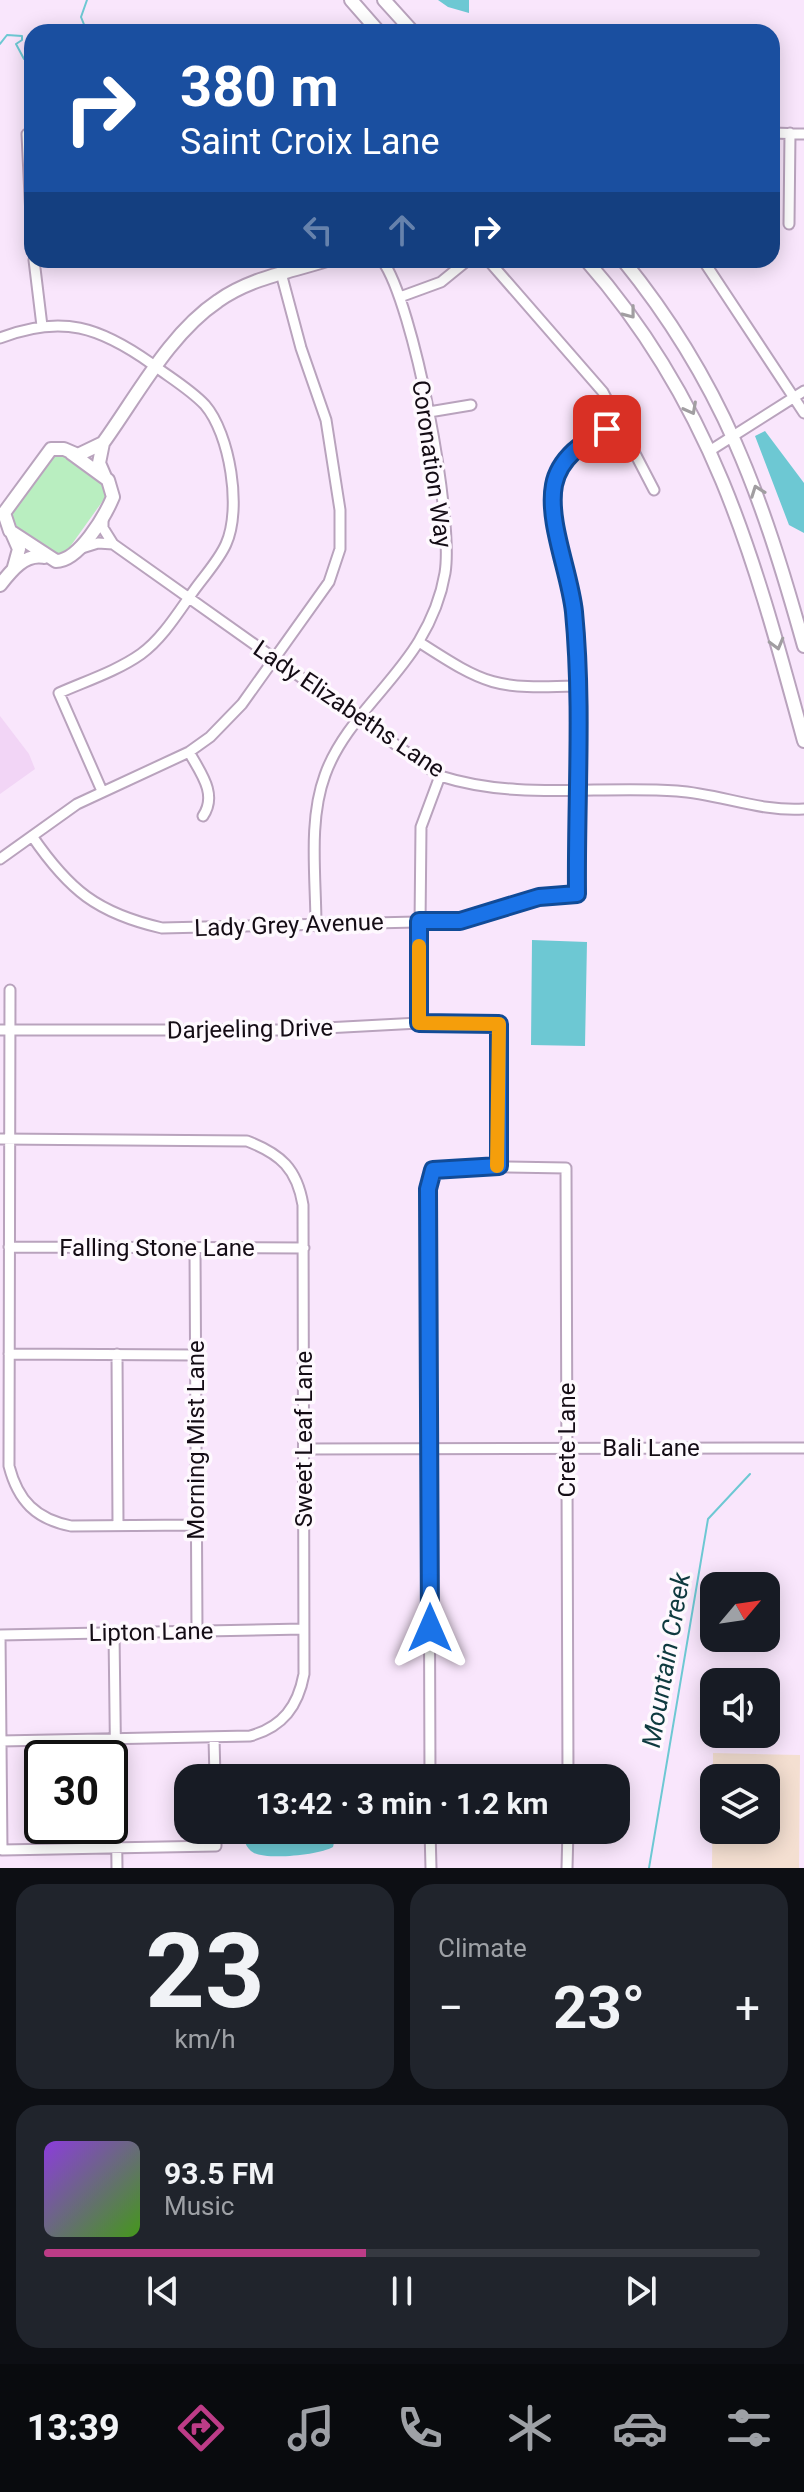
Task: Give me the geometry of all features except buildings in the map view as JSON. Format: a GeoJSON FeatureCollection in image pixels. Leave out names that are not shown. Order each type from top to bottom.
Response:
{"type":"FeatureCollection","features":[{"type":"Feature","properties":{"kind":"main road"},"geometry":{"type":"LineString","coordinates":[[351,0],[372,24]]}},
{"type":"Feature","properties":{"kind":"main road"},"geometry":{"type":"LineString","coordinates":[[384,0],[406,24]]}},
{"type":"Feature","properties":{"kind":"main road"},"geometry":{"type":"LineString","coordinates":[[71,453],[85,454],[103,443],[181,336],[218,301],[299,268]]}},
{"type":"Feature","properties":{"kind":"main road"},"geometry":{"type":"LineString","coordinates":[[593,268],[638,323],[668,368],[711,450],[748,542],[804,741]]}},
{"type":"Feature","properties":{"kind":"main road"},"geometry":{"type":"LineString","coordinates":[[629,268],[678,333],[735,436],[769,523],[804,646]]}},
{"type":"Feature","properties":{"kind":"main road"},"geometry":{"type":"LineString","coordinates":[[103,443],[99,463],[105,478]]}},
{"type":"Feature","properties":{"kind":"main road"},"geometry":{"type":"LineString","coordinates":[[0,585],[14,567],[29,557],[62,562],[76,552],[113,497],[111,483],[71,453],[58,448],[45,454],[4,513],[5,525],[12,533],[45,557]]}},
{"type":"Feature","properties":{"kind":"main road"},"geometry":{"type":"LineString","coordinates":[[12,533],[19,549],[14,567]]}},
{"type":"Feature","properties":{"kind":"street"},"geometry":{"type":"LineString","coordinates":[[780,133],[804,134]]}},
{"type":"Feature","properties":{"kind":"street"},"geometry":{"type":"LineString","coordinates":[[789,224],[790,133]]}},
{"type":"Feature","properties":{"kind":"street"},"geometry":{"type":"LineString","coordinates":[[35,268],[42,326]]}},
{"type":"Feature","properties":{"kind":"street","name":"Coronation Way"},"geometry":{"type":"LineString","coordinates":[[316,926],[316,812],[320,790],[337,752],[419,642],[435,608],[445,573],[447,534],[429,412],[400,297],[386,268]]}},
{"type":"Feature","properties":{"kind":"street"},"geometry":{"type":"LineString","coordinates":[[400,297],[441,282],[458,268]]}},
{"type":"Feature","properties":{"kind":"street"},"geometry":{"type":"LineString","coordinates":[[495,268],[588,372],[654,490]]}},
{"type":"Feature","properties":{"kind":"street"},"geometry":{"type":"LineString","coordinates":[[708,268],[804,413]]}},
{"type":"Feature","properties":{"kind":"street"},"geometry":{"type":"LineString","coordinates":[[0,859],[102,791],[189,752],[227,721],[329,582],[335,567],[341,530],[326,420],[301,348],[281,273]]}},
{"type":"Feature","properties":{"kind":"street"},"geometry":{"type":"LineString","coordinates":[[0,338],[42,326],[84,327],[100,332],[124,344],[197,397],[216,421],[222,435],[234,499],[226,543],[160,637],[140,655],[59,693],[102,791]]}},
{"type":"Feature","properties":{"kind":"street"},"geometry":{"type":"LineString","coordinates":[[711,450],[804,391]]}},
{"type":"Feature","properties":{"kind":"street"},"geometry":{"type":"LineString","coordinates":[[429,412],[471,405]]}},
{"type":"Feature","properties":{"kind":"street"},"geometry":{"type":"LineString","coordinates":[[576,792],[574,609],[552,504],[554,482],[566,459],[585,440],[619,423]]}},
{"type":"Feature","properties":{"kind":"street"},"geometry":{"type":"LineString","coordinates":[[104,513],[103,528],[113,544]]}},
{"type":"Feature","properties":{"kind":"street"},"geometry":{"type":"LineString","coordinates":[[76,552],[91,544],[113,544]]}},
{"type":"Feature","properties":{"kind":"street","name":"Lady Elizabeths Lane"},"geometry":{"type":"LineString","coordinates":[[113,544],[440,776],[503,791],[679,791],[783,810],[804,809]]}},
{"type":"Feature","properties":{"kind":"street"},"geometry":{"type":"LineString","coordinates":[[419,642],[468,674],[494,685],[577,686]]}},
{"type":"Feature","properties":{"kind":"street"},"geometry":{"type":"LineString","coordinates":[[189,752],[209,792],[209,807],[203,816]]}},
{"type":"Feature","properties":{"kind":"street"},"geometry":{"type":"LineString","coordinates":[[419,1023],[421,827],[440,776]]}},
{"type":"Feature","properties":{"kind":"street","name":"Lady Grey Avenue"},"geometry":{"type":"LineString","coordinates":[[32,836],[70,886],[99,907],[129,920],[162,928],[460,921],[539,897],[577,894],[576,792]]}},
{"type":"Feature","properties":{"kind":"street"},"geometry":{"type":"LineString","coordinates":[[10,990],[5,1030],[9,1466],[21,1498],[52,1522],[196,1525]]}},
{"type":"Feature","properties":{"kind":"street","name":"Darjeeling Drive"},"geometry":{"type":"LineString","coordinates":[[5,1030],[288,1030],[419,1023],[499,1024],[499,1166]]}},
{"type":"Feature","properties":{"kind":"street","name":"Sweet Leaf Lane"},"geometry":{"type":"LineString","coordinates":[[5,1139],[247,1141],[273,1151],[290,1167],[299,1182],[304,1248],[305,1449],[304,1674],[299,1696],[287,1715],[261,1733],[214,1738],[116,1740]]}},
{"type":"Feature","properties":{"kind":"street"},"geometry":{"type":"LineString","coordinates":[[430,1764],[428,1189],[433,1170],[499,1166]]}},
{"type":"Feature","properties":{"kind":"street","name":"Crete Lane"},"geometry":{"type":"LineString","coordinates":[[499,1166],[566,1168],[568,1764]]}},
{"type":"Feature","properties":{"kind":"street","name":"Falling Stone Lane"},"geometry":{"type":"LineString","coordinates":[[9,1247],[304,1248]]}},
{"type":"Feature","properties":{"kind":"street","name":"Morning Mist Lane"},"geometry":{"type":"LineString","coordinates":[[195,1249],[197,1631]]}},
{"type":"Feature","properties":{"kind":"street"},"geometry":{"type":"LineString","coordinates":[[9,1354],[196,1355]]}},
{"type":"Feature","properties":{"kind":"street"},"geometry":{"type":"LineString","coordinates":[[117,1354],[118,1525]]}},
{"type":"Feature","properties":{"kind":"street","name":"Bali Lane"},"geometry":{"type":"LineString","coordinates":[[305,1449],[804,1448]]}},
{"type":"Feature","properties":{"kind":"street","name":"Lipton Lane"},"geometry":{"type":"LineString","coordinates":[[0,1635],[303,1629]]}},
{"type":"Feature","properties":{"kind":"street"},"geometry":{"type":"LineString","coordinates":[[114,1633],[116,1740]]}},
{"type":"Feature","properties":{"kind":"street"},"geometry":{"type":"LineString","coordinates":[[0,1635],[2,1850],[216,1844]]}},
{"type":"Feature","properties":{"kind":"street"},"geometry":{"type":"LineString","coordinates":[[214,1738],[215,1764]]}},
{"type":"Feature","properties":{"kind":"street","name":"Sweet Leaf Lane"},"geometry":{"type":"LineString","coordinates":[[1,1741],[24,1741]]}},
{"type":"Feature","properties":{"kind":"street"},"geometry":{"type":"LineString","coordinates":[[117,1844],[117,1868]]}},
{"type":"Feature","properties":{"kind":"street"},"geometry":{"type":"LineString","coordinates":[[430,1844],[431,1868]]}},
{"type":"Feature","properties":{"kind":"street"},"geometry":{"type":"LineString","coordinates":[[567,1868],[568,1844]]}},
{"type":"Feature","properties":{"kind":"shaded area"},"geometry":{"type":"Polygon","coordinates":[[[0,716],[29,754],[35,769],[0,794],[0,716]]]}},
{"type":"Feature","properties":{"kind":"shaded area"},"geometry":{"type":"Polygon","coordinates":[[[713,1753],[800,1755],[799,1868],[712,1868],[712,1844],[780,1844],[780,1764],[713,1764],[713,1753]]]}},
{"type":"Feature","properties":{"kind":"green space"},"geometry":{"type":"Polygon","coordinates":[[[56,454],[67,457],[105,486],[107,495],[67,551],[56,554],[16,527],[11,516],[56,454]]]}},
{"type":"Feature","properties":{"kind":"water"},"geometry":{"type":"Polygon","coordinates":[[[438,0],[469,0],[469,13],[448,7],[438,0]]]}},
{"type":"Feature","properties":{"kind":"water"},"geometry":{"type":"Polygon","coordinates":[[[765,431],[804,483],[804,533],[789,525],[755,436],[765,431]]]}},
{"type":"Feature","properties":{"kind":"water"},"geometry":{"type":"Polygon","coordinates":[[[532,940],[587,942],[585,1046],[531,1045],[532,940]]]}},
{"type":"Feature","properties":{"kind":"water"},"geometry":{"type":"Polygon","coordinates":[[[334,1844],[333,1847],[317,1852],[294,1856],[261,1855],[247,1846],[334,1844]]]}},
{"type":"Feature","properties":{"kind":"waterway"},"geometry":{"type":"LineString","coordinates":[[84,24],[81,17],[87,0]]}},
{"type":"Feature","properties":{"kind":"waterway"},"geometry":{"type":"LineString","coordinates":[[0,44],[7,35],[22,36],[16,44],[24,59]]}},
{"type":"Feature","properties":{"kind":"waterway","name":"Mountain Creek"},"geometry":{"type":"LineString","coordinates":[[649,1868],[708,1519],[750,1474]]}},
{"type":"Feature","properties":{"kind":"slow traffic"},"geometry":{"type":"LineString","coordinates":[[419,946],[419,1023],[499,1024],[497,1166]]}},
{"type":"Feature","properties":{"kind":"route"},"geometry":{"type":"LineString","coordinates":[[430,1628],[428,1189],[433,1170],[455,1166],[499,1166],[499,1024],[419,1023],[419,921],[460,921],[539,897],[577,894],[577,656],[574,609],[552,504],[554,482],[566,459],[585,440],[607,429]]}}]}
